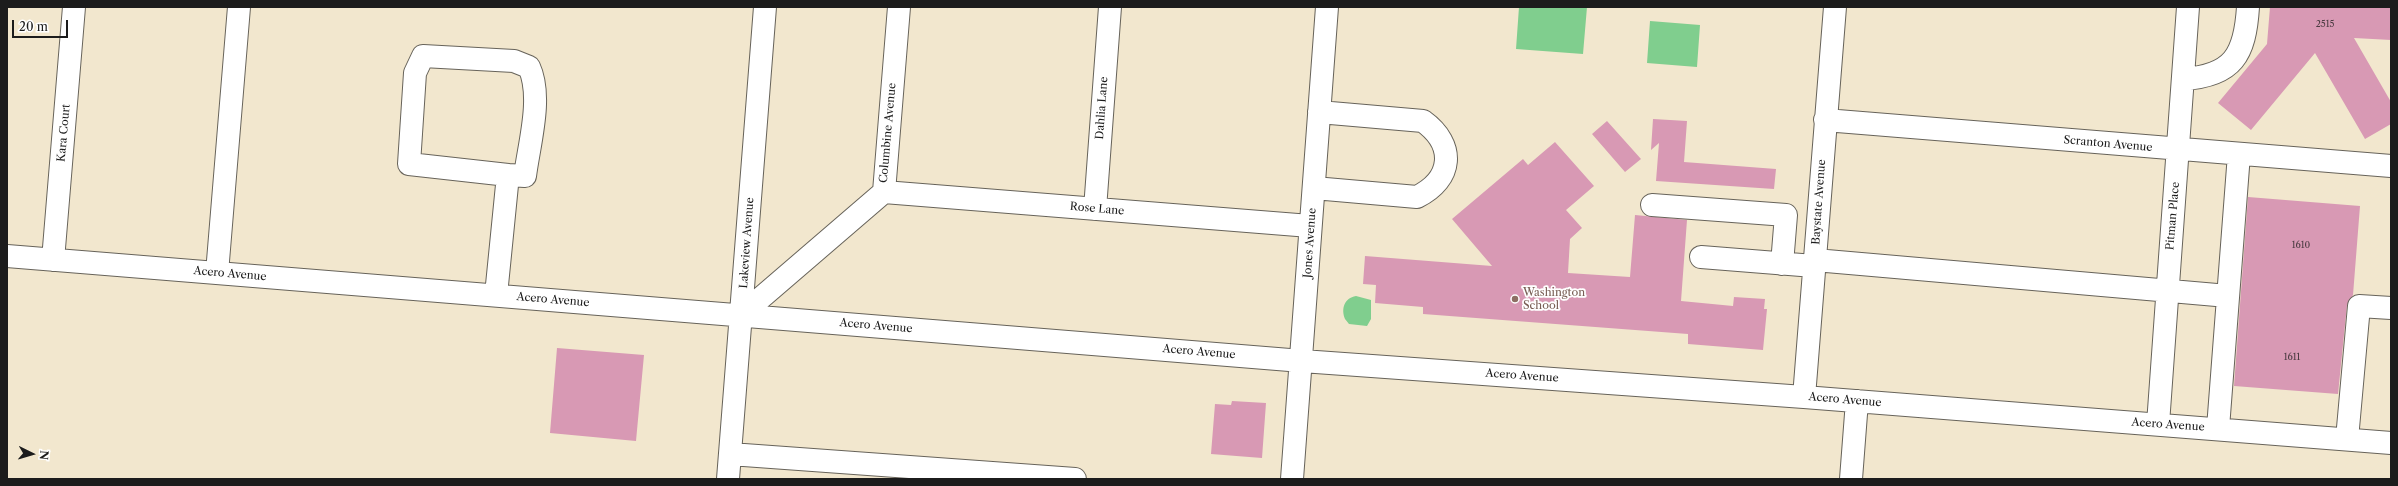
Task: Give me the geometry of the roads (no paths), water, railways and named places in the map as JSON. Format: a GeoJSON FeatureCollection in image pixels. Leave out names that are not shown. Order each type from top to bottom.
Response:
{"type":"FeatureCollection","features":[{"type":"Feature","properties":{"kind":"street","name":"Kara Court"},"geometry":{"type":"LineString","coordinates":[[53,260],[74,7]]}},
{"type":"Feature","properties":{"kind":"street"},"geometry":{"type":"LineString","coordinates":[[217,273],[239,7]]}},
{"type":"Feature","properties":{"kind":"street","name":"Lakeview Avenue"},"geometry":{"type":"LineString","coordinates":[[728,479],[765,7]]}},
{"type":"Feature","properties":{"kind":"street","name":"Columbine Avenue"},"geometry":{"type":"LineString","coordinates":[[741,315],[884,192],[899,7]]}},
{"type":"Feature","properties":{"kind":"street","name":"Dahlia Lane"},"geometry":{"type":"LineString","coordinates":[[1095,209],[1110,7]]}},
{"type":"Feature","properties":{"kind":"street","name":"Jones Avenue"},"geometry":{"type":"LineString","coordinates":[[1292,479],[1302,361],[1310,226],[1328,7]]}},
{"type":"Feature","properties":{"kind":"street","name":"Baystate Avenue"},"geometry":{"type":"LineString","coordinates":[[1804,397],[1835,7]]}},
{"type":"Feature","properties":{"kind":"street","name":"Pitman Place"},"geometry":{"type":"LineString","coordinates":[[2158,424],[2188,7]]}},
{"type":"Feature","properties":{"kind":"street"},"geometry":{"type":"LineString","coordinates":[[2183,79],[2204,78],[2226,68],[2240,47],[2248,7]]}},
{"type":"Feature","properties":{"kind":"street"},"geometry":{"type":"LineString","coordinates":[[424,56],[514,61],[529,67],[534,77],[536,94],[525,176],[508,175],[409,164],[415,73],[424,56]]}},
{"type":"Feature","properties":{"kind":"street"},"geometry":{"type":"LineString","coordinates":[[1314,188],[1417,197],[1430,191],[1440,181],[1445,168],[1446,154],[1443,141],[1435,129],[1423,121],[1319,112]]}},
{"type":"Feature","properties":{"kind":"street","name":"Scranton Avenue"},"geometry":{"type":"LineString","coordinates":[[1825,120],[2178,150],[2391,166]]}},
{"type":"Feature","properties":{"kind":"street"},"geometry":{"type":"LineString","coordinates":[[2218,428],[2239,154]]}},
{"type":"Feature","properties":{"kind":"street"},"geometry":{"type":"LineString","coordinates":[[496,295],[508,175]]}},
{"type":"Feature","properties":{"kind":"street","name":"Rose Lane"},"geometry":{"type":"LineString","coordinates":[[884,192],[1310,226]]}},
{"type":"Feature","properties":{"kind":"street"},"geometry":{"type":"LineString","coordinates":[[1652,205],[1786,215],[1782,264]]}},
{"type":"Feature","properties":{"kind":"street","name":"Acero Avenue"},"geometry":{"type":"LineString","coordinates":[[7,256],[1302,361],[2218,428],[2391,443]]}},
{"type":"Feature","properties":{"kind":"street"},"geometry":{"type":"LineString","coordinates":[[1701,257],[1782,264],[1814,263],[2228,296]]}},
{"type":"Feature","properties":{"kind":"street"},"geometry":{"type":"LineString","coordinates":[[2347,439],[2359,306],[2391,308]]}},
{"type":"Feature","properties":{"kind":"street"},"geometry":{"type":"LineString","coordinates":[[1851,479],[1857,401]]}},
{"type":"Feature","properties":{"kind":"street"},"geometry":{"type":"LineString","coordinates":[[730,454],[1076,479]]}},
{"type":"Feature","properties":{"kind":"place","name":"Washington School"},"geometry":{"type":"Point","coordinates":[1515,299]}}]}
